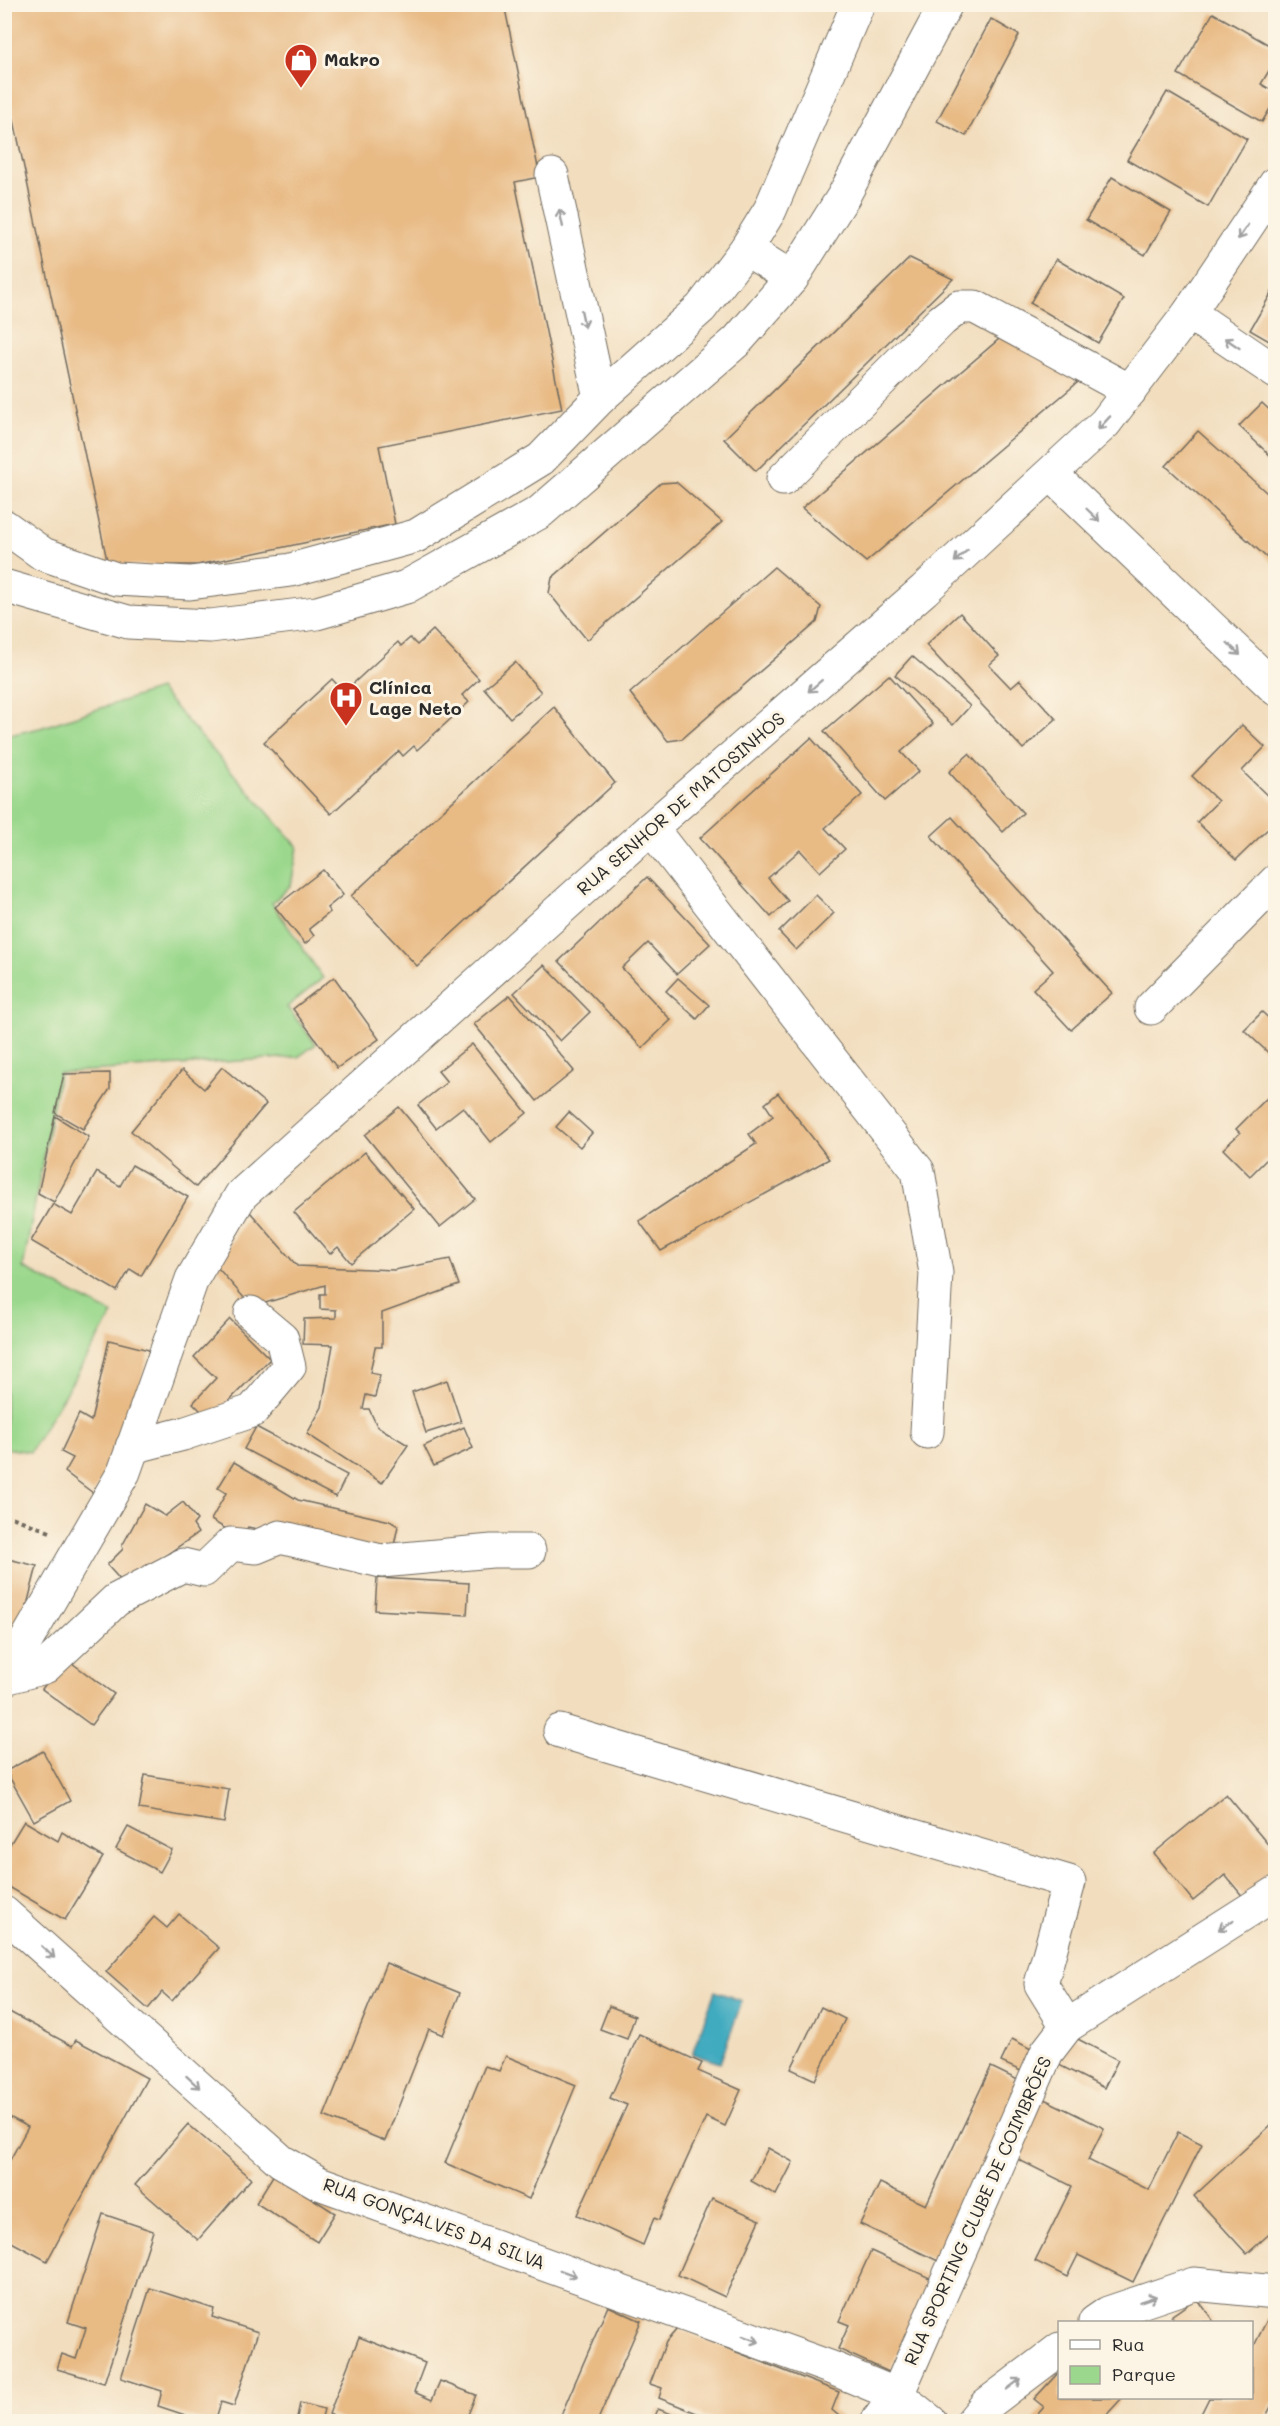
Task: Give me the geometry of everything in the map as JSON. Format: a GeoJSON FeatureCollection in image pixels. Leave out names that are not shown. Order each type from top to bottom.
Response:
{"type":"FeatureCollection","features":[{"type":"Feature","properties":{"kind":"street"},"geometry":{"type":"LineString","coordinates":[[4,526],[43,554],[116,579],[190,583],[291,570],[416,536],[541,459],[600,398],[701,308],[746,249],[770,210],[858,4]]}},
{"type":"Feature","properties":{"kind":"street"},"geometry":{"type":"LineString","coordinates":[[4,586],[128,622],[210,626],[317,613],[406,586],[540,512],[737,341],[792,278],[843,197],[946,4]]}},
{"type":"Feature","properties":{"kind":"street"},"geometry":{"type":"LineString","coordinates":[[552,175],[600,398]]}},
{"type":"Feature","properties":{"kind":"street","name":"RUA SENHOR DE MATOSINHOS"},"geometry":{"type":"LineString","coordinates":[[5,1678],[124,1472],[192,1279],[241,1195],[651,828],[924,590],[1105,423],[1189,313],[1275,183]]}},
{"type":"Feature","properties":{"kind":"street"},"geometry":{"type":"LineString","coordinates":[[746,249],[792,278]]}},
{"type":"Feature","properties":{"kind":"street"},"geometry":{"type":"LineString","coordinates":[[783,479],[942,320],[959,307],[975,307],[1130,391]]}},
{"type":"Feature","properties":{"kind":"street"},"geometry":{"type":"LineString","coordinates":[[1189,313],[1275,372]]}},
{"type":"Feature","properties":{"kind":"street"},"geometry":{"type":"LineString","coordinates":[[1051,474],[1275,689]]}},
{"type":"Feature","properties":{"kind":"street"},"geometry":{"type":"LineString","coordinates":[[651,828],[918,1171],[936,1273],[927,1432]]}},
{"type":"Feature","properties":{"kind":"street"},"geometry":{"type":"LineString","coordinates":[[1152,1008],[1275,881]]}},
{"type":"Feature","properties":{"kind":"street"},"geometry":{"type":"LineString","coordinates":[[132,1447],[183,1434],[252,1411],[289,1367],[282,1339],[251,1312]]}},
{"type":"Feature","properties":{"kind":"street"},"geometry":{"type":"LineString","coordinates":[[5,1678],[45,1666],[116,1600],[183,1565],[204,1570],[231,1544],[256,1547],[280,1537],[381,1561],[492,1551],[529,1551]]}},
{"type":"Feature","properties":{"kind":"street"},"geometry":{"type":"LineString","coordinates":[[560,1731],[1069,1882],[1041,1984],[1067,2026]]}},
{"type":"Feature","properties":{"kind":"street","name":"RUA SPORTING CLUBE DE COIMBRÕES"},"geometry":{"type":"LineString","coordinates":[[877,2421],[897,2395],[1047,2052],[1067,2026],[1275,1893]]}},
{"type":"Feature","properties":{"kind":"street","name":"RUA GONÇALVES DA SILVA"},"geometry":{"type":"LineString","coordinates":[[4,1913],[281,2161],[319,2183],[832,2368],[897,2395],[931,2421]]}},
{"type":"Feature","properties":{"kind":"street"},"geometry":{"type":"LineString","coordinates":[[1096,2321],[1108,2313],[1194,2284],[1275,2292]]}},
{"type":"Feature","properties":{"kind":"street"},"geometry":{"type":"LineString","coordinates":[[972,2421],[986,2405],[1058,2350]]}},
{"type":"Feature","properties":{"kind":"path"},"geometry":{"type":"LineString","coordinates":[[4,1514],[44,1529],[80,1548]]}},
{"type":"Feature","properties":{"kind":"green space"},"geometry":{"type":"Polygon","coordinates":[[[159,689],[298,847],[291,885],[272,903],[323,978],[287,1007],[316,1044],[298,1057],[59,1073],[23,1268],[113,1314],[30,1452],[5,1448],[5,736],[40,728],[159,689]]]}},
{"type":"Feature","properties":{"kind":"water"},"geometry":{"type":"Polygon","coordinates":[[[715,1991],[742,2001],[720,2063],[692,2054],[715,1991]]]}},
{"type":"Feature","properties":{"kind":"building"},"geometry":{"type":"Polygon","coordinates":[[[4,4],[504,4],[540,177],[515,182],[562,409],[379,446],[395,524],[197,565],[108,565],[4,73],[4,4]]]}},
{"type":"Feature","properties":{"kind":"building"},"geometry":{"type":"Polygon","coordinates":[[[1213,13],[1276,49],[1276,59],[1261,84],[1276,93],[1276,99],[1262,122],[1178,74],[1213,13]]]}},
{"type":"Feature","properties":{"kind":"building"},"geometry":{"type":"Polygon","coordinates":[[[991,19],[1019,35],[966,136],[937,121],[991,19]]]}},
{"type":"Feature","properties":{"kind":"building"},"geometry":{"type":"Polygon","coordinates":[[[1167,92],[1247,139],[1208,207],[1127,160],[1167,92]]]}},
{"type":"Feature","properties":{"kind":"building"},"geometry":{"type":"Polygon","coordinates":[[[1112,177],[1171,212],[1145,255],[1086,220],[1112,177]]]}},
{"type":"Feature","properties":{"kind":"building"},"geometry":{"type":"Polygon","coordinates":[[[910,258],[953,279],[756,471],[724,439],[910,258]]]}},
{"type":"Feature","properties":{"kind":"building"},"geometry":{"type":"Polygon","coordinates":[[[1056,259],[1124,299],[1098,343],[1030,303],[1056,259]]]}},
{"type":"Feature","properties":{"kind":"building"},"geometry":{"type":"Polygon","coordinates":[[[1276,285],[1276,345],[1250,330],[1276,285]]]}},
{"type":"Feature","properties":{"kind":"building"},"geometry":{"type":"Polygon","coordinates":[[[1012,328],[1051,352],[1077,383],[866,562],[802,508],[1012,328]]]}},
{"type":"Feature","properties":{"kind":"building"},"geometry":{"type":"Polygon","coordinates":[[[1262,403],[1276,416],[1276,461],[1239,426],[1262,403]]]}},
{"type":"Feature","properties":{"kind":"building"},"geometry":{"type":"Polygon","coordinates":[[[1198,431],[1276,501],[1276,566],[1166,466],[1198,431]]]}},
{"type":"Feature","properties":{"kind":"building"},"geometry":{"type":"Polygon","coordinates":[[[676,482],[722,522],[587,640],[549,593],[552,578],[661,483],[676,482]]]}},
{"type":"Feature","properties":{"kind":"building"},"geometry":{"type":"Polygon","coordinates":[[[774,567],[821,607],[817,622],[682,739],[668,741],[630,693],[774,567]]]}},
{"type":"Feature","properties":{"kind":"building"},"geometry":{"type":"Polygon","coordinates":[[[960,613],[999,656],[989,665],[1011,688],[1020,680],[1056,719],[1023,749],[926,645],[960,613]]]}},
{"type":"Feature","properties":{"kind":"building"},"geometry":{"type":"Polygon","coordinates":[[[433,630],[479,679],[462,695],[469,702],[417,750],[414,746],[403,756],[399,751],[331,814],[264,742],[332,679],[344,692],[398,642],[401,646],[410,638],[417,645],[433,630]]]}},
{"type":"Feature","properties":{"kind":"building"},"geometry":{"type":"Polygon","coordinates":[[[912,656],[970,706],[953,725],[895,675],[912,656]]]}},
{"type":"Feature","properties":{"kind":"building"},"geometry":{"type":"Polygon","coordinates":[[[515,662],[541,692],[510,718],[484,688],[515,662]]]}},
{"type":"Feature","properties":{"kind":"building"},"geometry":{"type":"Polygon","coordinates":[[[889,675],[933,724],[901,752],[919,771],[885,801],[824,731],[889,675]]]}},
{"type":"Feature","properties":{"kind":"building"},"geometry":{"type":"Polygon","coordinates":[[[554,707],[615,783],[417,966],[351,896],[554,707]]]}},
{"type":"Feature","properties":{"kind":"building"},"geometry":{"type":"Polygon","coordinates":[[[1242,725],[1265,747],[1242,771],[1276,804],[1276,821],[1236,860],[1197,822],[1218,801],[1192,776],[1242,725]]]}},
{"type":"Feature","properties":{"kind":"building"},"geometry":{"type":"Polygon","coordinates":[[[811,738],[862,795],[825,828],[845,849],[820,872],[800,850],[768,878],[788,901],[771,917],[700,838],[811,738]]]}},
{"type":"Feature","properties":{"kind":"building"},"geometry":{"type":"Polygon","coordinates":[[[969,754],[1023,813],[1003,832],[949,772],[969,754]]]}},
{"type":"Feature","properties":{"kind":"building"},"geometry":{"type":"Polygon","coordinates":[[[952,817],[1112,993],[1071,1030],[1033,989],[1053,971],[931,836],[952,817]]]}},
{"type":"Feature","properties":{"kind":"building"},"geometry":{"type":"Polygon","coordinates":[[[323,870],[343,895],[327,908],[330,912],[309,929],[314,936],[305,944],[275,907],[323,870]]]}},
{"type":"Feature","properties":{"kind":"building"},"geometry":{"type":"Polygon","coordinates":[[[647,877],[710,944],[677,974],[648,943],[622,968],[671,1020],[642,1048],[559,961],[647,877]]]}},
{"type":"Feature","properties":{"kind":"building"},"geometry":{"type":"Polygon","coordinates":[[[816,895],[834,913],[796,950],[779,932],[816,895]]]}},
{"type":"Feature","properties":{"kind":"building"},"geometry":{"type":"Polygon","coordinates":[[[544,965],[590,1012],[560,1041],[514,993],[544,965]]]}},
{"type":"Feature","properties":{"kind":"building"},"geometry":{"type":"Polygon","coordinates":[[[334,977],[379,1039],[337,1068],[293,1009],[334,977]]]}},
{"type":"Feature","properties":{"kind":"building"},"geometry":{"type":"Polygon","coordinates":[[[678,978],[709,1005],[697,1019],[666,991],[678,978]]]}},
{"type":"Feature","properties":{"kind":"building"},"geometry":{"type":"Polygon","coordinates":[[[510,995],[574,1071],[537,1101],[474,1024],[510,995]]]}},
{"type":"Feature","properties":{"kind":"building"},"geometry":{"type":"Polygon","coordinates":[[[1262,1012],[1276,1025],[1276,1060],[1244,1030],[1262,1012]]]}},
{"type":"Feature","properties":{"kind":"building"},"geometry":{"type":"Polygon","coordinates":[[[472,1044],[527,1113],[491,1142],[463,1107],[436,1128],[418,1105],[447,1082],[438,1071],[472,1044]]]}},
{"type":"Feature","properties":{"kind":"building"},"geometry":{"type":"Polygon","coordinates":[[[222,1067],[266,1104],[196,1187],[131,1131],[182,1070],[204,1089],[222,1067]]]}},
{"type":"Feature","properties":{"kind":"building"},"geometry":{"type":"Polygon","coordinates":[[[110,1073],[110,1089],[83,1129],[55,1113],[64,1074],[110,1073]]]}},
{"type":"Feature","properties":{"kind":"building"},"geometry":{"type":"Polygon","coordinates":[[[1276,1089],[1276,1150],[1250,1176],[1223,1149],[1240,1133],[1236,1129],[1276,1089]]]}},
{"type":"Feature","properties":{"kind":"building"},"geometry":{"type":"Polygon","coordinates":[[[778,1093],[829,1159],[661,1251],[639,1221],[756,1144],[749,1134],[773,1116],[765,1104],[778,1093]]]}},
{"type":"Feature","properties":{"kind":"building"},"geometry":{"type":"Polygon","coordinates":[[[399,1107],[475,1199],[440,1227],[365,1135],[399,1107]]]}},
{"type":"Feature","properties":{"kind":"building"},"geometry":{"type":"Polygon","coordinates":[[[569,1112],[592,1133],[580,1147],[556,1127],[569,1112]]]}},
{"type":"Feature","properties":{"kind":"building"},"geometry":{"type":"Polygon","coordinates":[[[55,1116],[89,1137],[54,1202],[38,1193],[55,1116]]]}},
{"type":"Feature","properties":{"kind":"building"},"geometry":{"type":"Polygon","coordinates":[[[365,1152],[414,1209],[351,1263],[338,1247],[330,1254],[294,1212],[365,1152]]]}},
{"type":"Feature","properties":{"kind":"building"},"geometry":{"type":"Polygon","coordinates":[[[132,1165],[188,1197],[141,1276],[130,1269],[117,1291],[31,1241],[53,1204],[72,1215],[97,1172],[120,1186],[132,1165]]]}},
{"type":"Feature","properties":{"kind":"building"},"geometry":{"type":"Polygon","coordinates":[[[250,1212],[297,1266],[394,1270],[450,1259],[459,1285],[382,1313],[382,1347],[375,1347],[370,1373],[380,1375],[375,1397],[366,1395],[363,1409],[369,1409],[377,1426],[408,1445],[382,1483],[307,1434],[322,1407],[333,1345],[303,1344],[304,1319],[336,1318],[336,1310],[320,1309],[320,1294],[325,1294],[325,1285],[252,1307],[217,1267],[250,1212]]]}},
{"type":"Feature","properties":{"kind":"building"},"geometry":{"type":"Polygon","coordinates":[[[230,1319],[270,1359],[210,1420],[193,1403],[216,1378],[194,1357],[230,1319]]]}},
{"type":"Feature","properties":{"kind":"building"},"geometry":{"type":"Polygon","coordinates":[[[109,1340],[149,1350],[127,1437],[93,1493],[65,1472],[73,1458],[61,1452],[79,1414],[91,1421],[109,1340]]]}},
{"type":"Feature","properties":{"kind":"building"},"geometry":{"type":"Polygon","coordinates":[[[447,1380],[461,1422],[426,1433],[412,1392],[447,1380]]]}},
{"type":"Feature","properties":{"kind":"building"},"geometry":{"type":"Polygon","coordinates":[[[256,1427],[347,1475],[336,1497],[244,1449],[256,1427]]]}},
{"type":"Feature","properties":{"kind":"building"},"geometry":{"type":"Polygon","coordinates":[[[464,1427],[473,1448],[434,1466],[424,1446],[464,1427]]]}},
{"type":"Feature","properties":{"kind":"building"},"geometry":{"type":"Polygon","coordinates":[[[234,1462],[298,1500],[390,1521],[398,1526],[392,1555],[248,1527],[241,1538],[211,1520],[226,1493],[218,1488],[234,1462]]]}},
{"type":"Feature","properties":{"kind":"building"},"geometry":{"type":"Polygon","coordinates":[[[183,1502],[197,1520],[193,1525],[198,1533],[124,1584],[107,1565],[123,1549],[122,1546],[145,1504],[165,1516],[183,1502]]]}},
{"type":"Feature","properties":{"kind":"building"},"geometry":{"type":"Polygon","coordinates":[[[4,1558],[37,1566],[12,1664],[4,1662],[4,1558]]]}},
{"type":"Feature","properties":{"kind":"building"},"geometry":{"type":"Polygon","coordinates":[[[377,1578],[469,1583],[467,1615],[375,1610],[377,1578]]]}},
{"type":"Feature","properties":{"kind":"building"},"geometry":{"type":"Polygon","coordinates":[[[65,1658],[114,1694],[91,1725],[42,1689],[65,1658]]]}},
{"type":"Feature","properties":{"kind":"building"},"geometry":{"type":"Polygon","coordinates":[[[43,1751],[70,1801],[34,1821],[6,1771],[43,1751]]]}},
{"type":"Feature","properties":{"kind":"building"},"geometry":{"type":"Polygon","coordinates":[[[145,1775],[229,1789],[224,1823],[139,1809],[145,1775]]]}},
{"type":"Feature","properties":{"kind":"building"},"geometry":{"type":"Polygon","coordinates":[[[1226,1794],[1276,1854],[1276,1873],[1244,1898],[1225,1875],[1193,1901],[1154,1853],[1226,1794]]]}},
{"type":"Feature","properties":{"kind":"building"},"geometry":{"type":"Polygon","coordinates":[[[24,1821],[58,1841],[62,1832],[103,1857],[65,1920],[4,1884],[4,1854],[24,1821]]]}},
{"type":"Feature","properties":{"kind":"building"},"geometry":{"type":"Polygon","coordinates":[[[128,1827],[172,1850],[160,1872],[116,1849],[128,1827]]]}},
{"type":"Feature","properties":{"kind":"building"},"geometry":{"type":"Polygon","coordinates":[[[179,1914],[219,1948],[172,2001],[162,1992],[148,2009],[106,1972],[154,1917],[167,1928],[179,1914]]]}},
{"type":"Feature","properties":{"kind":"building"},"geometry":{"type":"Polygon","coordinates":[[[386,1963],[460,1993],[443,2035],[429,2029],[385,2141],[324,2116],[386,1963]]]}},
{"type":"Feature","properties":{"kind":"building"},"geometry":{"type":"Polygon","coordinates":[[[609,2006],[635,2016],[627,2039],[600,2029],[609,2006]]]}},
{"type":"Feature","properties":{"kind":"building"},"geometry":{"type":"Polygon","coordinates":[[[821,2007],[845,2019],[815,2080],[791,2069],[821,2007]]]}},
{"type":"Feature","properties":{"kind":"building"},"geometry":{"type":"Polygon","coordinates":[[[4,2009],[72,2046],[76,2040],[147,2078],[47,2261],[4,2238],[4,2171],[28,2127],[4,2114],[4,2009]]]}},
{"type":"Feature","properties":{"kind":"building"},"geometry":{"type":"Polygon","coordinates":[[[639,2034],[702,2063],[698,2071],[741,2090],[725,2126],[706,2117],[659,2220],[654,2218],[643,2245],[577,2215],[627,2105],[610,2098],[639,2034]]]}},
{"type":"Feature","properties":{"kind":"building"},"geometry":{"type":"Polygon","coordinates":[[[1074,2037],[1118,2060],[1104,2088],[1059,2065],[1074,2037]]]}},
{"type":"Feature","properties":{"kind":"building"},"geometry":{"type":"Polygon","coordinates":[[[1012,2039],[1033,2050],[1023,2072],[1001,2062],[1012,2039]]]}},
{"type":"Feature","properties":{"kind":"building"},"geometry":{"type":"Polygon","coordinates":[[[506,2056],[576,2085],[529,2199],[445,2163],[485,2066],[499,2071],[506,2056]]]}},
{"type":"Feature","properties":{"kind":"building"},"geometry":{"type":"Polygon","coordinates":[[[991,2067],[1022,2082],[938,2261],[860,2224],[880,2183],[926,2205],[991,2067]]]}},
{"type":"Feature","properties":{"kind":"building"},"geometry":{"type":"Polygon","coordinates":[[[1040,2097],[1104,2128],[1088,2160],[1149,2190],[1178,2132],[1202,2144],[1133,2282],[1078,2255],[1067,2277],[1035,2261],[1072,2186],[1011,2156],[1040,2097]]]}},
{"type":"Feature","properties":{"kind":"building"},"geometry":{"type":"Polygon","coordinates":[[[188,2124],[251,2179],[198,2240],[135,2185],[188,2124]]]}},
{"type":"Feature","properties":{"kind":"building"},"geometry":{"type":"Polygon","coordinates":[[[1271,2125],[1276,2130],[1276,2228],[1247,2254],[1194,2196],[1271,2125]]]}},
{"type":"Feature","properties":{"kind":"building"},"geometry":{"type":"Polygon","coordinates":[[[768,2148],[793,2162],[776,2195],[751,2181],[768,2148]]]}},
{"type":"Feature","properties":{"kind":"building"},"geometry":{"type":"Polygon","coordinates":[[[274,2174],[335,2213],[317,2242],[256,2203],[274,2174]]]}},
{"type":"Feature","properties":{"kind":"building"},"geometry":{"type":"Polygon","coordinates":[[[712,2198],[760,2220],[725,2297],[678,2275],[712,2198]]]}},
{"type":"Feature","properties":{"kind":"building"},"geometry":{"type":"Polygon","coordinates":[[[103,2214],[153,2231],[104,2383],[57,2369],[62,2354],[76,2359],[86,2328],[68,2322],[103,2214]]]}},
{"type":"Feature","properties":{"kind":"building"},"geometry":{"type":"Polygon","coordinates":[[[871,2251],[932,2279],[889,2372],[838,2349],[849,2325],[839,2321],[871,2251]]]}},
{"type":"Feature","properties":{"kind":"building"},"geometry":{"type":"Polygon","coordinates":[[[150,2288],[214,2309],[212,2317],[258,2332],[234,2406],[221,2402],[215,2422],[206,2422],[158,2406],[162,2391],[121,2378],[150,2288]]]}},
{"type":"Feature","properties":{"kind":"building"},"geometry":{"type":"Polygon","coordinates":[[[1197,2298],[1213,2321],[1175,2321],[1171,2316],[1197,2298]]]}},
{"type":"Feature","properties":{"kind":"building"},"geometry":{"type":"Polygon","coordinates":[[[608,2306],[641,2321],[597,2422],[558,2422],[608,2306]]]}},
{"type":"Feature","properties":{"kind":"building"},"geometry":{"type":"Polygon","coordinates":[[[1269,2316],[1276,2320],[1276,2397],[1263,2422],[1197,2422],[1208,2399],[1253,2399],[1253,2348],[1269,2316]]]}},
{"type":"Feature","properties":{"kind":"building"},"geometry":{"type":"Polygon","coordinates":[[[677,2329],[839,2392],[832,2410],[846,2422],[719,2422],[659,2398],[662,2388],[650,2384],[666,2342],[677,2329]]]}},
{"type":"Feature","properties":{"kind":"building"},"geometry":{"type":"Polygon","coordinates":[[[359,2337],[425,2363],[414,2392],[432,2400],[440,2381],[476,2395],[465,2422],[346,2422],[329,2414],[359,2337]]]}},
{"type":"Feature","properties":{"kind":"building"},"geometry":{"type":"Polygon","coordinates":[[[1058,2373],[1058,2399],[1121,2399],[1100,2422],[1031,2422],[1044,2407],[1034,2399],[1058,2373]]]}},
{"type":"Feature","properties":{"kind":"building"},"geometry":{"type":"Polygon","coordinates":[[[300,2403],[324,2409],[321,2422],[296,2422],[300,2403]]]}},
{"type":"Feature","properties":{"kind":"building"},"geometry":{"type":"Polygon","coordinates":[[[658,2409],[690,2421],[690,2422],[653,2422],[658,2409]]]}},
{"type":"Feature","properties":{"kind":"place","name":"Makro"},"geometry":{"type":"Point","coordinates":[301,89]}},
{"type":"Feature","properties":{"kind":"place","name":"Clínica Lage Neto"},"geometry":{"type":"Point","coordinates":[346,727]}}]}
